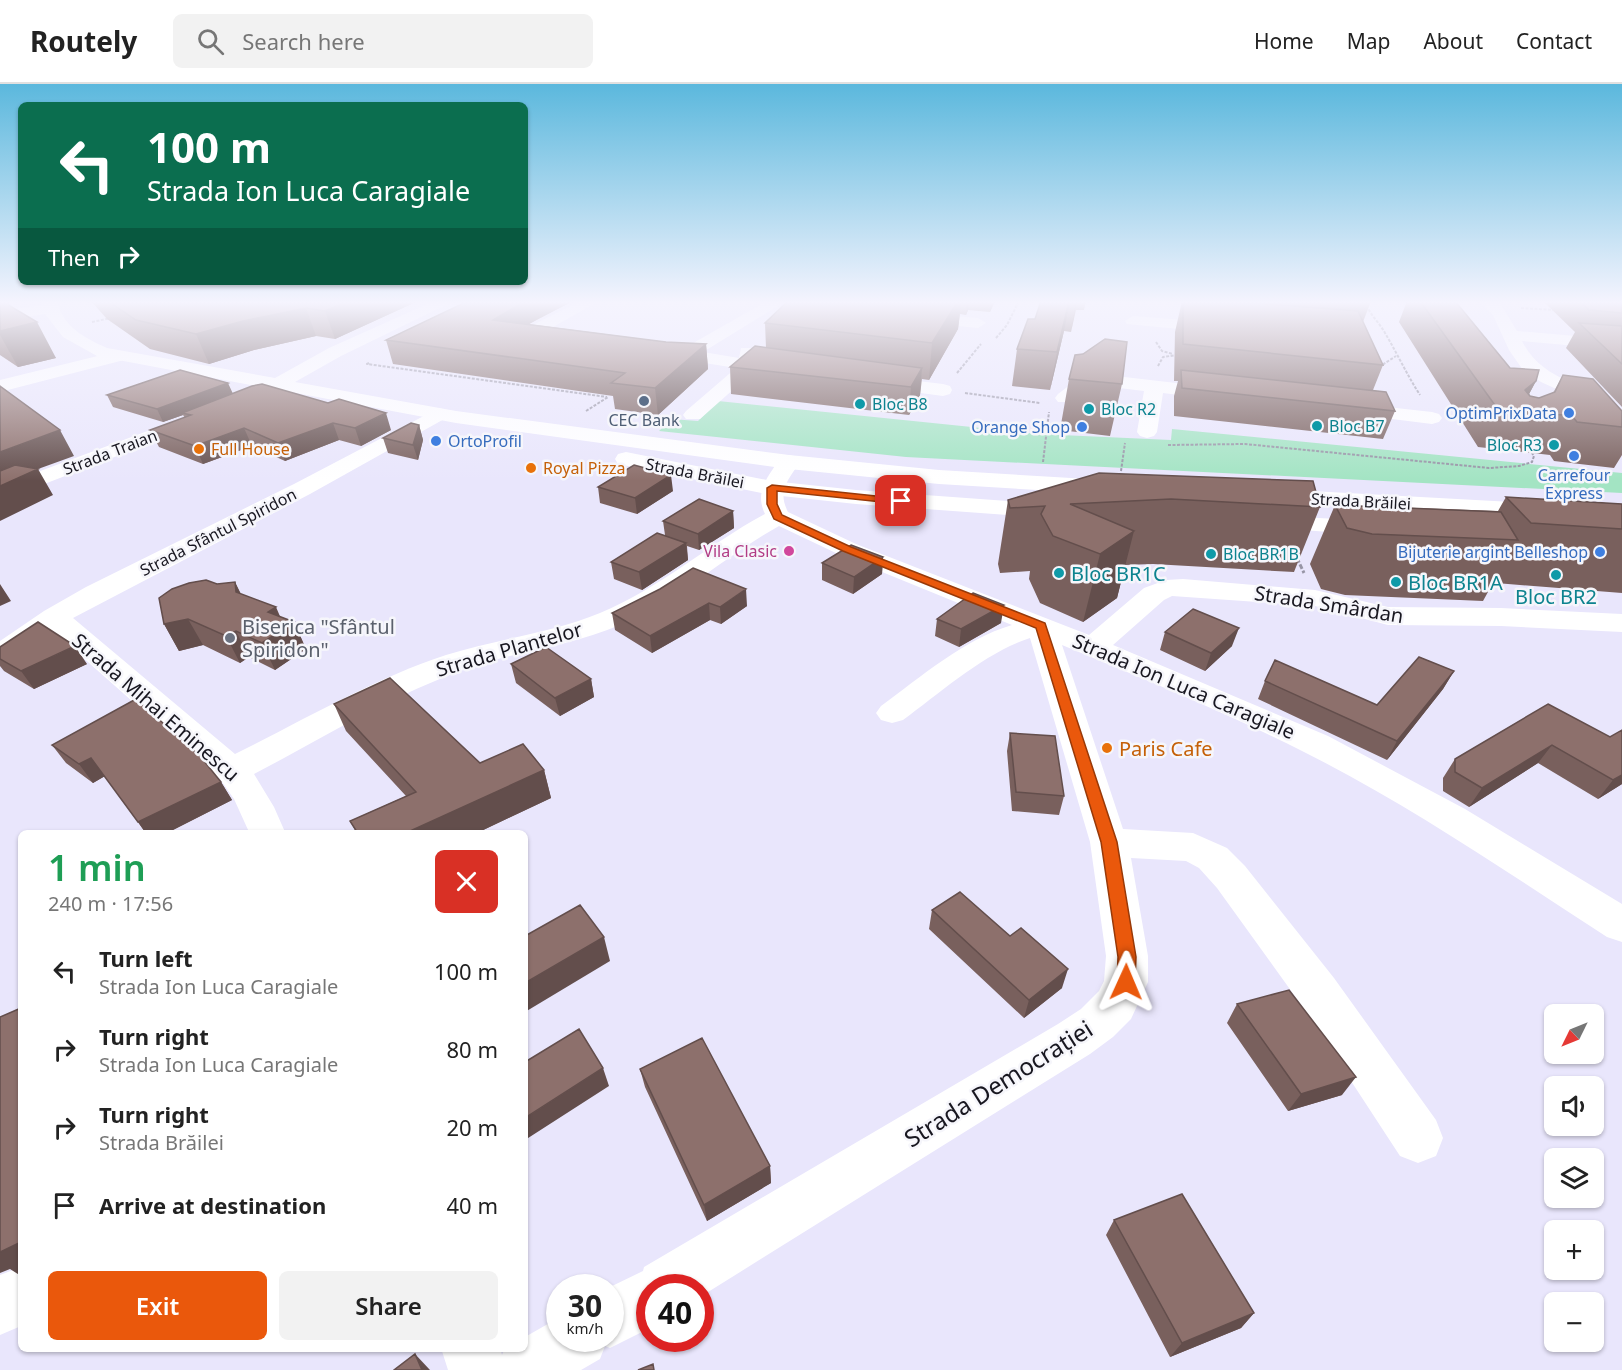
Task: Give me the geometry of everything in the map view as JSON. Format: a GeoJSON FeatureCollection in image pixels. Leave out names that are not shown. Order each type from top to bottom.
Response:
{"type":"FeatureCollection","features":[{"type":"Feature","properties":{"kind":"street"},"geometry":{"type":"LineString","coordinates":[[0,386],[98,361]]}},
{"type":"Feature","properties":{"kind":"street","name":"Strada Brăilei"},"geometry":{"type":"LineString","coordinates":[[146,361],[447,416],[628,460],[780,489],[957,506],[1079,512]]}},
{"type":"Feature","properties":{"kind":"street"},"geometry":{"type":"LineString","coordinates":[[226,375],[281,367],[303,361]]}},
{"type":"Feature","properties":{"kind":"street"},"geometry":{"type":"LineString","coordinates":[[250,398],[319,361]]}},
{"type":"Feature","properties":{"kind":"street"},"geometry":{"type":"LineString","coordinates":[[710,361],[795,371]]}},
{"type":"Feature","properties":{"kind":"street"},"geometry":{"type":"LineString","coordinates":[[748,361],[749,366]]}},
{"type":"Feature","properties":{"kind":"street"},"geometry":{"type":"LineString","coordinates":[[1526,361],[1538,374],[1583,394],[1619,418]]}},
{"type":"Feature","properties":{"kind":"street"},"geometry":{"type":"LineString","coordinates":[[1065,398],[1096,380],[1109,363]]}},
{"type":"Feature","properties":{"kind":"street"},"geometry":{"type":"LineString","coordinates":[[693,415],[749,366]]}},
{"type":"Feature","properties":{"kind":"street"},"geometry":{"type":"LineString","coordinates":[[1518,428],[1527,424],[1534,402],[1527,376],[1538,374]]}},
{"type":"Feature","properties":{"kind":"street"},"geometry":{"type":"LineString","coordinates":[[863,380],[943,390]]}},
{"type":"Feature","properties":{"kind":"street"},"geometry":{"type":"LineString","coordinates":[[1096,380],[1236,396]]}},
{"type":"Feature","properties":{"kind":"street"},"geometry":{"type":"LineString","coordinates":[[1153,438],[1154,387]]}},
{"type":"Feature","properties":{"kind":"street"},"geometry":{"type":"LineString","coordinates":[[1328,406],[1432,418]]}},
{"type":"Feature","properties":{"kind":"street"},"geometry":{"type":"LineString","coordinates":[[1568,407],[1619,418]]}},
{"type":"Feature","properties":{"kind":"street","name":"Strada Traian"},"geometry":{"type":"LineString","coordinates":[[0,494],[219,411]]}},
{"type":"Feature","properties":{"kind":"street","name":"Strada Brăilei"},"geometry":{"type":"LineString","coordinates":[[447,416],[557,429],[780,489],[916,475],[1125,488]]}},
{"type":"Feature","properties":{"kind":"street","name":"Strada Sfântul Spiridon"},"geometry":{"type":"LineString","coordinates":[[0,654],[54,617],[96,593],[447,416]]}},
{"type":"Feature","properties":{"kind":"street","name":"Strada Ion Luca Caragiale"},"geometry":{"type":"LineString","coordinates":[[780,489],[847,549],[1093,647],[1316,744],[1452,819],[1622,926]]}},
{"type":"Feature","properties":{"kind":"street","name":"Strada Plantelor"},"geometry":{"type":"LineString","coordinates":[[232,770],[420,675],[459,661],[551,638],[611,619],[660,592],[745,535],[780,489]]}},
{"type":"Feature","properties":{"kind":"street","name":"Strada Brăilei"},"geometry":{"type":"LineString","coordinates":[[1251,495],[1622,515]]}},
{"type":"Feature","properties":{"kind":"street","name":"Strada Brăilei"},"geometry":{"type":"LineString","coordinates":[[1244,521],[1398,529]]}},
{"type":"Feature","properties":{"kind":"street","name":"Strada Smârdan"},"geometry":{"type":"LineString","coordinates":[[1093,647],[1154,594],[1166,588],[1209,588],[1315,598],[1388,616],[1501,617],[1622,623]]}},
{"type":"Feature","properties":{"kind":"street","name":"Strada Mihai Eminescu"},"geometry":{"type":"LineString","coordinates":[[54,617],[232,770],[248,789],[266,830]]}},
{"type":"Feature","properties":{"kind":"street"},"geometry":{"type":"LineString","coordinates":[[892,713],[958,665],[1007,636],[1041,626]]}},
{"type":"Feature","properties":{"kind":"street","name":"Strada Democrației"},"geometry":{"type":"LineString","coordinates":[[685,1274],[1074,1039],[1097,1023],[1116,1005],[1126,982],[1127,957],[1109,842],[1041,626]]}},
{"type":"Feature","properties":{"kind":"street"},"geometry":{"type":"LineString","coordinates":[[1109,842],[1193,847],[1213,858],[1232,877],[1318,992],[1418,1138]]}},
{"type":"Feature","properties":{"kind":"street"},"geometry":{"type":"LineString","coordinates":[[0,1306],[18,1297]]}},
{"type":"Feature","properties":{"kind":"street"},"geometry":{"type":"LineString","coordinates":[[471,1352],[478,1370]]}},
{"type":"Feature","properties":{"kind":"street"},"geometry":{"type":"LineString","coordinates":[[526,1370],[556,1352]]}},
{"type":"Feature","properties":{"kind":"path"},"geometry":{"type":"LineString","coordinates":[[373,361],[367,364],[607,398]]}},
{"type":"Feature","properties":{"kind":"path"},"geometry":{"type":"LineString","coordinates":[[943,390],[967,361]]}},
{"type":"Feature","properties":{"kind":"path"},"geometry":{"type":"LineString","coordinates":[[1154,387],[1160,361]]}},
{"type":"Feature","properties":{"kind":"path"},"geometry":{"type":"LineString","coordinates":[[1372,369],[1390,361]]}},
{"type":"Feature","properties":{"kind":"path"},"geometry":{"type":"LineString","coordinates":[[1400,361],[1432,418]]}},
{"type":"Feature","properties":{"kind":"path"},"geometry":{"type":"LineString","coordinates":[[943,390],[1050,404],[1041,483]]}},
{"type":"Feature","properties":{"kind":"path"},"geometry":{"type":"LineString","coordinates":[[557,429],[616,392]]}},
{"type":"Feature","properties":{"kind":"path"},"geometry":{"type":"LineString","coordinates":[[1153,438],[1245,444],[1489,468],[1519,466],[1532,462],[1534,456],[1518,428]]}},
{"type":"Feature","properties":{"kind":"path"},"geometry":{"type":"LineString","coordinates":[[1124,443],[1125,488]]}},
{"type":"Feature","properties":{"kind":"path"},"geometry":{"type":"LineString","coordinates":[[1293,549],[1315,598]]}},
{"type":"Feature","properties":{"kind":"green space"},"geometry":{"type":"Polygon","coordinates":[[[718,401],[1039,434],[1171,440],[1172,429],[1622,473],[1622,493],[906,457],[659,431],[671,419],[698,421],[718,401]]]}},
{"type":"Feature","properties":{"kind":"building"},"geometry":{"type":"Polygon","coordinates":[[[538,361],[686,361],[655,388],[611,383],[625,373],[538,361]]]}},
{"type":"Feature","properties":{"kind":"building"},"geometry":{"type":"Polygon","coordinates":[[[737,361],[869,361],[922,368],[911,387],[730,367],[737,361]]]}},
{"type":"Feature","properties":{"kind":"building"},"geometry":{"type":"Polygon","coordinates":[[[1073,361],[1125,361],[1122,384],[1069,379],[1073,361]]]}},
{"type":"Feature","properties":{"kind":"building"},"geometry":{"type":"Polygon","coordinates":[[[1345,361],[1381,361],[1383,365],[1345,361]]]}},
{"type":"Feature","properties":{"kind":"building"},"geometry":{"type":"Polygon","coordinates":[[[1463,361],[1504,361],[1510,368],[1539,370],[1536,381],[1525,390],[1530,396],[1539,398],[1555,392],[1563,375],[1593,379],[1622,411],[1622,427],[1577,422],[1572,416],[1497,408],[1463,361]]]}},
{"type":"Feature","properties":{"kind":"building"},"geometry":{"type":"Polygon","coordinates":[[[180,370],[228,383],[157,409],[107,395],[180,370]]]}},
{"type":"Feature","properties":{"kind":"building"},"geometry":{"type":"Polygon","coordinates":[[[1181,370],[1386,392],[1395,411],[1182,388],[1181,370]]]}},
{"type":"Feature","properties":{"kind":"building"},"geometry":{"type":"Polygon","coordinates":[[[262,384],[328,403],[339,399],[386,413],[355,428],[333,423],[278,443],[244,428],[195,446],[150,430],[191,415],[182,413],[262,384]]]}},
{"type":"Feature","properties":{"kind":"building"},"geometry":{"type":"Polygon","coordinates":[[[0,386],[60,430],[0,452],[0,386]]]}},
{"type":"Feature","properties":{"kind":"building"},"geometry":{"type":"Polygon","coordinates":[[[411,423],[419,425],[413,445],[383,438],[411,423]]]}},
{"type":"Feature","properties":{"kind":"building"},"geometry":{"type":"Polygon","coordinates":[[[15,465],[38,469],[0,486],[0,471],[15,465]]]}},
{"type":"Feature","properties":{"kind":"building"},"geometry":{"type":"Polygon","coordinates":[[[634,465],[671,475],[635,498],[598,487],[634,465]]]}},
{"type":"Feature","properties":{"kind":"building"},"geometry":{"type":"Polygon","coordinates":[[[1099,473],[1313,481],[1320,507],[1171,499],[1070,504],[1134,531],[1100,554],[1053,536],[1041,514],[1045,506],[1010,508],[1008,500],[1099,473]]]}},
{"type":"Feature","properties":{"kind":"building"},"geometry":{"type":"Polygon","coordinates":[[[1506,497],[1622,504],[1622,529],[1531,523],[1506,497]]]}},
{"type":"Feature","properties":{"kind":"building"},"geometry":{"type":"Polygon","coordinates":[[[699,499],[733,511],[698,534],[663,521],[699,499]]]}},
{"type":"Feature","properties":{"kind":"building"},"geometry":{"type":"Polygon","coordinates":[[[1335,505],[1501,512],[1518,540],[1372,534],[1347,528],[1335,505]]]}},
{"type":"Feature","properties":{"kind":"building"},"geometry":{"type":"Polygon","coordinates":[[[657,533],[686,543],[639,572],[611,562],[657,533]]]}},
{"type":"Feature","properties":{"kind":"building"},"geometry":{"type":"Polygon","coordinates":[[[851,545],[883,557],[854,577],[822,563],[851,545]]]}},
{"type":"Feature","properties":{"kind":"building"},"geometry":{"type":"Polygon","coordinates":[[[693,568],[746,589],[720,607],[709,603],[650,636],[612,613],[660,589],[693,568]]]}},
{"type":"Feature","properties":{"kind":"building"},"geometry":{"type":"Polygon","coordinates":[[[206,580],[217,584],[235,582],[236,592],[276,607],[268,612],[294,622],[262,643],[236,631],[226,636],[188,619],[164,624],[159,598],[172,589],[206,580]]]}},
{"type":"Feature","properties":{"kind":"building"},"geometry":{"type":"Polygon","coordinates":[[[973,593],[1004,605],[961,629],[937,619],[973,593]]]}},
{"type":"Feature","properties":{"kind":"building"},"geometry":{"type":"Polygon","coordinates":[[[1193,609],[1239,628],[1211,653],[1165,632],[1193,609]]]}},
{"type":"Feature","properties":{"kind":"building"},"geometry":{"type":"Polygon","coordinates":[[[38,622],[75,646],[21,671],[0,659],[0,647],[38,622]]]}},
{"type":"Feature","properties":{"kind":"building"},"geometry":{"type":"Polygon","coordinates":[[[546,647],[591,679],[555,698],[511,664],[546,647]]]}},
{"type":"Feature","properties":{"kind":"building"},"geometry":{"type":"Polygon","coordinates":[[[1419,657],[1454,671],[1397,741],[1265,681],[1275,660],[1377,705],[1419,657]]]}},
{"type":"Feature","properties":{"kind":"building"},"geometry":{"type":"Polygon","coordinates":[[[390,678],[480,763],[523,744],[544,770],[412,830],[356,830],[350,821],[416,792],[334,704],[390,678]]]}},
{"type":"Feature","properties":{"kind":"building"},"geometry":{"type":"Polygon","coordinates":[[[136,699],[200,756],[221,782],[138,822],[91,758],[79,764],[52,745],[136,699]]]}},
{"type":"Feature","properties":{"kind":"building"},"geometry":{"type":"Polygon","coordinates":[[[1548,704],[1610,737],[1622,730],[1622,775],[1613,780],[1552,745],[1482,788],[1455,772],[1455,759],[1548,704]]]}},
{"type":"Feature","properties":{"kind":"building"},"geometry":{"type":"Polygon","coordinates":[[[1010,733],[1055,736],[1064,796],[1016,792],[1010,733]]]}},
{"type":"Feature","properties":{"kind":"building"},"geometry":{"type":"Polygon","coordinates":[[[960,892],[1010,936],[1021,928],[1068,969],[1029,1000],[932,910],[960,892]]]}},
{"type":"Feature","properties":{"kind":"building"},"geometry":{"type":"Polygon","coordinates":[[[580,905],[604,937],[528,981],[528,934],[580,905]]]}},
{"type":"Feature","properties":{"kind":"building"},"geometry":{"type":"Polygon","coordinates":[[[1289,990],[1356,1077],[1301,1094],[1237,1004],[1289,990]]]}},
{"type":"Feature","properties":{"kind":"building"},"geometry":{"type":"Polygon","coordinates":[[[18,1009],[18,1243],[0,1252],[0,1017],[18,1009]]]}},
{"type":"Feature","properties":{"kind":"building"},"geometry":{"type":"Polygon","coordinates":[[[579,1029],[603,1068],[528,1116],[528,1060],[579,1029]]]}},
{"type":"Feature","properties":{"kind":"building"},"geometry":{"type":"Polygon","coordinates":[[[702,1038],[770,1166],[704,1205],[640,1069],[702,1038]]]}},
{"type":"Feature","properties":{"kind":"building"},"geometry":{"type":"Polygon","coordinates":[[[1182,1194],[1254,1313],[1182,1343],[1114,1220],[1182,1194]]]}},
{"type":"Feature","properties":{"kind":"building"},"geometry":{"type":"Polygon","coordinates":[[[415,1354],[422,1370],[394,1370],[415,1354]]]}},
{"type":"Feature","properties":{"kind":"building"},"geometry":{"type":"Polygon","coordinates":[[[653,1364],[654,1370],[638,1370],[653,1364]]]}},
{"type":"Feature","properties":{"kind":"place","name":"CEC Bank"},"geometry":{"type":"Point","coordinates":[644,401]}},
{"type":"Feature","properties":{"kind":"place","name":"Bloc B8"},"geometry":{"type":"Point","coordinates":[860,404]}},
{"type":"Feature","properties":{"kind":"place","name":"Bloc R2"},"geometry":{"type":"Point","coordinates":[1089,409]}},
{"type":"Feature","properties":{"kind":"place","name":"OptimPrixData"},"geometry":{"type":"Point","coordinates":[1569,413]}},
{"type":"Feature","properties":{"kind":"place","name":"Bloc B7"},"geometry":{"type":"Point","coordinates":[1317,426]}},
{"type":"Feature","properties":{"kind":"place","name":"Orange Shop"},"geometry":{"type":"Point","coordinates":[1082,427]}},
{"type":"Feature","properties":{"kind":"place","name":"OrtoProfil"},"geometry":{"type":"Point","coordinates":[436,441]}},
{"type":"Feature","properties":{"kind":"place","name":"Bloc R3"},"geometry":{"type":"Point","coordinates":[1554,445]}},
{"type":"Feature","properties":{"kind":"place","name":"Full House"},"geometry":{"type":"Point","coordinates":[199,449]}},
{"type":"Feature","properties":{"kind":"place","name":"Carrefour Express"},"geometry":{"type":"Point","coordinates":[1574,456]}},
{"type":"Feature","properties":{"kind":"place","name":"Royal Pizza"},"geometry":{"type":"Point","coordinates":[531,468]}},
{"type":"Feature","properties":{"kind":"place","name":"Vila Clasic"},"geometry":{"type":"Point","coordinates":[789,551]}},
{"type":"Feature","properties":{"kind":"place","name":"Bijuterie argint Belleshop"},"geometry":{"type":"Point","coordinates":[1600,552]}},
{"type":"Feature","properties":{"kind":"place","name":"Bloc BR1B"},"geometry":{"type":"Point","coordinates":[1211,554]}},
{"type":"Feature","properties":{"kind":"place","name":"Bloc BR1C"},"geometry":{"type":"Point","coordinates":[1059,573]}},
{"type":"Feature","properties":{"kind":"place","name":"Bloc BR2"},"geometry":{"type":"Point","coordinates":[1556,575]}},
{"type":"Feature","properties":{"kind":"place","name":"Bloc BR1A"},"geometry":{"type":"Point","coordinates":[1396,582]}},
{"type":"Feature","properties":{"kind":"place","name":"Biserica \"Sfântul Spiridon\""},"geometry":{"type":"Point","coordinates":[230,638]}},
{"type":"Feature","properties":{"kind":"place","name":"Paris Cafe"},"geometry":{"type":"Point","coordinates":[1107,748]}},
{"type":"Feature","properties":{"kind":"route"},"geometry":{"type":"LineString","coordinates":[[901,501],[772,488],[772,504],[778,517],[847,549],[1041,626],[1109,842],[1127,957],[1126,982]]}}]}
